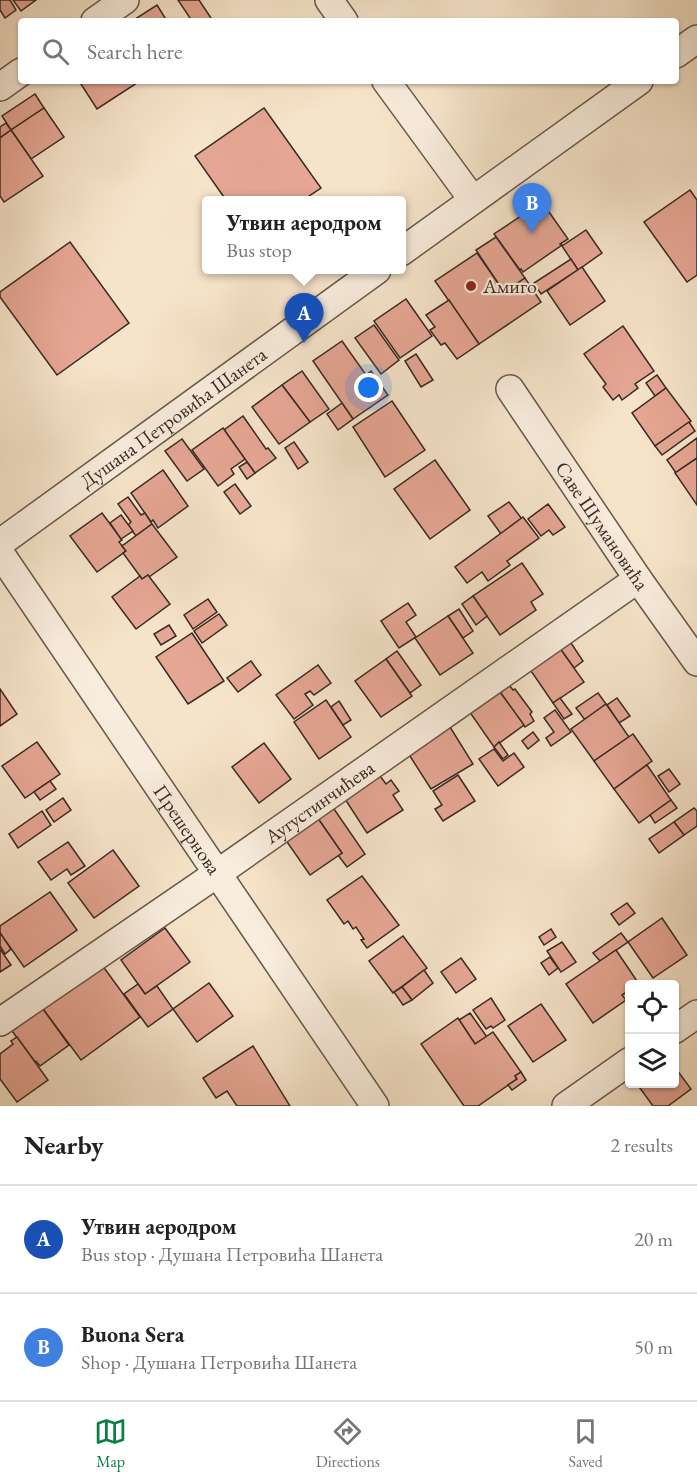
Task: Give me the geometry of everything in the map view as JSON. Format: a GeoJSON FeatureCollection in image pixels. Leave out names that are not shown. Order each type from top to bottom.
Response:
{"type":"FeatureCollection","features":[{"type":"Feature","properties":{"kind":"street"},"geometry":{"type":"LineString","coordinates":[[98,18],[125,0]]}},
{"type":"Feature","properties":{"kind":"street"},"geometry":{"type":"LineString","coordinates":[[329,0],[342,18]]}},
{"type":"Feature","properties":{"kind":"street"},"geometry":{"type":"LineString","coordinates":[[0,87],[18,74]]}},
{"type":"Feature","properties":{"kind":"street"},"geometry":{"type":"LineString","coordinates":[[388,84],[473,200]]}},
{"type":"Feature","properties":{"kind":"street"},"geometry":{"type":"LineString","coordinates":[[406,249],[635,84]]}},
{"type":"Feature","properties":{"kind":"street","name":"Душана Петровића Шанета"},"geometry":{"type":"LineString","coordinates":[[0,543],[371,274]]}},
{"type":"Feature","properties":{"kind":"street","name":"Саве Шумановића"},"geometry":{"type":"LineString","coordinates":[[510,389],[697,662]]}},
{"type":"Feature","properties":{"kind":"street","name":"Прешернова"},"geometry":{"type":"LineString","coordinates":[[0,553],[375,1106]]}},
{"type":"Feature","properties":{"kind":"street","name":"Аугустинчићева"},"geometry":{"type":"LineString","coordinates":[[0,1022],[218,873],[638,579]]}},
{"type":"Feature","properties":{"kind":"street"},"geometry":{"type":"LineString","coordinates":[[679,1027],[697,1014]]}},
{"type":"Feature","properties":{"kind":"street"},"geometry":{"type":"LineString","coordinates":[[566,1106],[625,1065]]}},
{"type":"Feature","properties":{"kind":"building"},"geometry":{"type":"Polygon","coordinates":[[[0,0],[10,0],[16,10],[5,18],[0,10],[0,0]]]}},
{"type":"Feature","properties":{"kind":"building"},"geometry":{"type":"Polygon","coordinates":[[[13,0],[36,0],[21,11],[13,0]]]}},
{"type":"Feature","properties":{"kind":"building"},"geometry":{"type":"Polygon","coordinates":[[[178,0],[199,0],[211,18],[190,18],[178,0]]]}},
{"type":"Feature","properties":{"kind":"building"},"geometry":{"type":"Polygon","coordinates":[[[157,5],[165,18],[137,18],[157,5]]]}},
{"type":"Feature","properties":{"kind":"building"},"geometry":{"type":"Polygon","coordinates":[[[81,84],[135,84],[97,109],[81,84]]]}},
{"type":"Feature","properties":{"kind":"building"},"geometry":{"type":"Polygon","coordinates":[[[35,94],[44,108],[11,130],[2,116],[35,94]]]}},
{"type":"Feature","properties":{"kind":"building"},"geometry":{"type":"Polygon","coordinates":[[[44,108],[64,137],[31,159],[11,130],[44,108]]]}},
{"type":"Feature","properties":{"kind":"building"},"geometry":{"type":"Polygon","coordinates":[[[264,108],[321,188],[309,196],[223,196],[195,156],[264,108]]]}},
{"type":"Feature","properties":{"kind":"building"},"geometry":{"type":"Polygon","coordinates":[[[6,123],[11,130],[0,138],[0,127],[6,123]]]}},
{"type":"Feature","properties":{"kind":"building"},"geometry":{"type":"Polygon","coordinates":[[[11,130],[43,176],[4,202],[0,196],[0,138],[11,130]]]}},
{"type":"Feature","properties":{"kind":"building"},"geometry":{"type":"Polygon","coordinates":[[[690,190],[697,200],[697,275],[687,282],[644,222],[690,190]]]}},
{"type":"Feature","properties":{"kind":"building"},"geometry":{"type":"Polygon","coordinates":[[[542,202],[568,239],[523,272],[494,234],[542,202]]]}},
{"type":"Feature","properties":{"kind":"building"},"geometry":{"type":"Polygon","coordinates":[[[586,230],[602,253],[578,270],[562,246],[586,230]]]}},
{"type":"Feature","properties":{"kind":"building"},"geometry":{"type":"Polygon","coordinates":[[[496,237],[525,278],[504,292],[476,250],[496,237]]]}},
{"type":"Feature","properties":{"kind":"building"},"geometry":{"type":"Polygon","coordinates":[[[70,242],[129,323],[57,375],[0,297],[0,292],[70,242]]]}},
{"type":"Feature","properties":{"kind":"building"},"geometry":{"type":"Polygon","coordinates":[[[477,253],[504,292],[525,278],[541,302],[479,344],[435,281],[477,253]]]}},
{"type":"Feature","properties":{"kind":"building"},"geometry":{"type":"Polygon","coordinates":[[[571,259],[578,270],[541,294],[534,283],[571,259]]]}},
{"type":"Feature","properties":{"kind":"building"},"geometry":{"type":"Polygon","coordinates":[[[582,267],[605,301],[570,325],[547,291],[582,267]]]}},
{"type":"Feature","properties":{"kind":"building"},"geometry":{"type":"Polygon","coordinates":[[[406,299],[432,336],[400,358],[374,321],[406,299]]]}},
{"type":"Feature","properties":{"kind":"building"},"geometry":{"type":"Polygon","coordinates":[[[449,300],[479,344],[457,359],[445,343],[441,345],[430,330],[435,327],[426,315],[449,300]]]}},
{"type":"Feature","properties":{"kind":"building"},"geometry":{"type":"Polygon","coordinates":[[[374,325],[399,360],[381,374],[355,338],[374,325]]]}},
{"type":"Feature","properties":{"kind":"building"},"geometry":{"type":"Polygon","coordinates":[[[623,326],[654,371],[635,384],[638,388],[622,400],[619,395],[613,400],[603,387],[606,384],[584,354],[623,326]]]}},
{"type":"Feature","properties":{"kind":"building"},"geometry":{"type":"Polygon","coordinates":[[[342,341],[366,375],[371,371],[388,395],[353,419],[313,361],[342,341]]]}},
{"type":"Feature","properties":{"kind":"building"},"geometry":{"type":"Polygon","coordinates":[[[416,354],[433,380],[421,387],[405,361],[416,354]]]}},
{"type":"Feature","properties":{"kind":"building"},"geometry":{"type":"Polygon","coordinates":[[[302,371],[329,409],[310,422],[282,385],[302,371]]]}},
{"type":"Feature","properties":{"kind":"building"},"geometry":{"type":"Polygon","coordinates":[[[657,375],[666,388],[655,396],[646,383],[657,375]]]}},
{"type":"Feature","properties":{"kind":"building"},"geometry":{"type":"Polygon","coordinates":[[[282,385],[310,422],[279,444],[252,407],[282,385]]]}},
{"type":"Feature","properties":{"kind":"building"},"geometry":{"type":"Polygon","coordinates":[[[666,388],[691,421],[655,446],[632,413],[666,388]]]}},
{"type":"Feature","properties":{"kind":"building"},"geometry":{"type":"Polygon","coordinates":[[[392,401],[425,450],[385,477],[353,427],[392,401]]]}},
{"type":"Feature","properties":{"kind":"building"},"geometry":{"type":"Polygon","coordinates":[[[342,403],[353,419],[338,430],[327,414],[342,403]]]}},
{"type":"Feature","properties":{"kind":"building"},"geometry":{"type":"Polygon","coordinates":[[[243,416],[266,449],[268,448],[276,458],[255,473],[224,430],[243,416]]]}},
{"type":"Feature","properties":{"kind":"building"},"geometry":{"type":"Polygon","coordinates":[[[689,422],[695,431],[662,455],[655,446],[689,422]]]}},
{"type":"Feature","properties":{"kind":"building"},"geometry":{"type":"Polygon","coordinates":[[[223,428],[245,459],[231,469],[234,474],[218,486],[192,450],[223,428]]]}},
{"type":"Feature","properties":{"kind":"building"},"geometry":{"type":"Polygon","coordinates":[[[697,438],[697,458],[676,473],[667,460],[697,438]]]}},
{"type":"Feature","properties":{"kind":"building"},"geometry":{"type":"Polygon","coordinates":[[[182,439],[204,469],[187,481],[165,451],[182,439]]]}},
{"type":"Feature","properties":{"kind":"building"},"geometry":{"type":"Polygon","coordinates":[[[294,442],[308,462],[298,469],[285,448],[294,442]]]}},
{"type":"Feature","properties":{"kind":"building"},"geometry":{"type":"Polygon","coordinates":[[[697,458],[697,505],[675,473],[697,458]]]}},
{"type":"Feature","properties":{"kind":"building"},"geometry":{"type":"Polygon","coordinates":[[[435,460],[470,510],[430,539],[394,489],[435,460]]]}},
{"type":"Feature","properties":{"kind":"building"},"geometry":{"type":"Polygon","coordinates":[[[247,462],[255,473],[247,479],[239,467],[247,462]]]}},
{"type":"Feature","properties":{"kind":"building"},"geometry":{"type":"Polygon","coordinates":[[[163,470],[188,506],[158,528],[153,520],[151,522],[131,493],[163,470]]]}},
{"type":"Feature","properties":{"kind":"building"},"geometry":{"type":"Polygon","coordinates":[[[235,484],[251,506],[240,514],[224,492],[235,484]]]}},
{"type":"Feature","properties":{"kind":"building"},"geometry":{"type":"Polygon","coordinates":[[[128,497],[141,515],[145,513],[152,524],[136,536],[128,525],[131,522],[118,504],[128,497]]]}},
{"type":"Feature","properties":{"kind":"building"},"geometry":{"type":"Polygon","coordinates":[[[509,502],[522,519],[501,534],[488,516],[509,502]]]}},
{"type":"Feature","properties":{"kind":"building"},"geometry":{"type":"Polygon","coordinates":[[[548,504],[565,527],[553,535],[549,530],[541,536],[528,519],[548,504]]]}},
{"type":"Feature","properties":{"kind":"building"},"geometry":{"type":"Polygon","coordinates":[[[102,513],[122,540],[119,542],[126,551],[97,572],[70,536],[102,513]]]}},
{"type":"Feature","properties":{"kind":"building"},"geometry":{"type":"Polygon","coordinates":[[[121,515],[133,531],[121,539],[110,523],[121,515]]]}},
{"type":"Feature","properties":{"kind":"building"},"geometry":{"type":"Polygon","coordinates":[[[523,517],[539,538],[507,561],[510,565],[488,581],[482,572],[467,583],[455,567],[523,517]]]}},
{"type":"Feature","properties":{"kind":"building"},"geometry":{"type":"Polygon","coordinates":[[[152,524],[177,557],[149,577],[148,575],[142,579],[123,553],[126,551],[122,546],[152,524]]]}},
{"type":"Feature","properties":{"kind":"building"},"geometry":{"type":"Polygon","coordinates":[[[522,563],[543,594],[531,602],[536,610],[500,635],[473,596],[522,563]]]}},
{"type":"Feature","properties":{"kind":"building"},"geometry":{"type":"Polygon","coordinates":[[[148,575],[170,604],[136,629],[112,597],[140,576],[142,579],[148,575]]]}},
{"type":"Feature","properties":{"kind":"building"},"geometry":{"type":"Polygon","coordinates":[[[473,596],[487,616],[476,625],[462,604],[473,596]]]}},
{"type":"Feature","properties":{"kind":"building"},"geometry":{"type":"Polygon","coordinates":[[[208,599],[217,612],[193,629],[184,615],[208,599]]]}},
{"type":"Feature","properties":{"kind":"building"},"geometry":{"type":"Polygon","coordinates":[[[408,603],[416,615],[406,622],[416,637],[399,648],[381,621],[408,603]]]}},
{"type":"Feature","properties":{"kind":"building"},"geometry":{"type":"Polygon","coordinates":[[[459,609],[473,631],[463,638],[448,616],[459,609]]]}},
{"type":"Feature","properties":{"kind":"building"},"geometry":{"type":"Polygon","coordinates":[[[219,614],[227,625],[202,643],[194,631],[219,614]]]}},
{"type":"Feature","properties":{"kind":"building"},"geometry":{"type":"Polygon","coordinates":[[[448,616],[473,653],[440,675],[415,638],[448,616]]]}},
{"type":"Feature","properties":{"kind":"building"},"geometry":{"type":"Polygon","coordinates":[[[169,625],[176,636],[161,645],[154,634],[169,625]]]}},
{"type":"Feature","properties":{"kind":"building"},"geometry":{"type":"Polygon","coordinates":[[[192,633],[224,681],[188,704],[156,657],[192,633]]]}},
{"type":"Feature","properties":{"kind":"building"},"geometry":{"type":"Polygon","coordinates":[[[569,640],[583,661],[574,668],[559,647],[569,640]]]}},
{"type":"Feature","properties":{"kind":"building"},"geometry":{"type":"Polygon","coordinates":[[[559,647],[584,682],[553,703],[529,668],[559,647]]]}},
{"type":"Feature","properties":{"kind":"building"},"geometry":{"type":"Polygon","coordinates":[[[397,651],[421,685],[410,693],[386,659],[397,651]]]}},
{"type":"Feature","properties":{"kind":"building"},"geometry":{"type":"Polygon","coordinates":[[[386,659],[412,696],[381,717],[355,681],[386,659]]]}},
{"type":"Feature","properties":{"kind":"building"},"geometry":{"type":"Polygon","coordinates":[[[251,661],[261,675],[238,692],[227,678],[251,661]]]}},
{"type":"Feature","properties":{"kind":"building"},"geometry":{"type":"Polygon","coordinates":[[[318,665],[331,683],[314,695],[310,691],[305,694],[313,705],[294,719],[276,695],[318,665]]]}},
{"type":"Feature","properties":{"kind":"building"},"geometry":{"type":"Polygon","coordinates":[[[509,685],[513,690],[515,689],[532,712],[530,714],[534,721],[525,727],[500,692],[509,685]]]}},
{"type":"Feature","properties":{"kind":"building"},"geometry":{"type":"Polygon","coordinates":[[[0,689],[17,714],[0,726],[0,689]]]}},
{"type":"Feature","properties":{"kind":"building"},"geometry":{"type":"Polygon","coordinates":[[[500,692],[524,725],[494,747],[469,711],[500,692]]]}},
{"type":"Feature","properties":{"kind":"building"},"geometry":{"type":"Polygon","coordinates":[[[598,693],[606,704],[585,720],[576,708],[598,693]]]}},
{"type":"Feature","properties":{"kind":"building"},"geometry":{"type":"Polygon","coordinates":[[[560,698],[572,714],[564,719],[553,703],[560,698]]]}},
{"type":"Feature","properties":{"kind":"building"},"geometry":{"type":"Polygon","coordinates":[[[617,698],[630,716],[619,723],[607,705],[617,698]]]}},
{"type":"Feature","properties":{"kind":"building"},"geometry":{"type":"Polygon","coordinates":[[[326,700],[351,737],[319,759],[294,722],[326,700]]]}},
{"type":"Feature","properties":{"kind":"building"},"geometry":{"type":"Polygon","coordinates":[[[339,701],[351,720],[343,725],[331,707],[339,701]]]}},
{"type":"Feature","properties":{"kind":"building"},"geometry":{"type":"Polygon","coordinates":[[[606,704],[629,737],[594,761],[571,729],[606,704]]]}},
{"type":"Feature","properties":{"kind":"building"},"geometry":{"type":"Polygon","coordinates":[[[555,710],[571,732],[551,746],[546,738],[554,732],[544,718],[555,710]]]}},
{"type":"Feature","properties":{"kind":"building"},"geometry":{"type":"Polygon","coordinates":[[[450,727],[473,764],[431,789],[408,753],[450,727]]]}},
{"type":"Feature","properties":{"kind":"building"},"geometry":{"type":"Polygon","coordinates":[[[533,732],[539,740],[528,749],[522,741],[533,732]]]}},
{"type":"Feature","properties":{"kind":"building"},"geometry":{"type":"Polygon","coordinates":[[[633,734],[652,761],[614,789],[594,761],[633,734]]]}},
{"type":"Feature","properties":{"kind":"building"},"geometry":{"type":"Polygon","coordinates":[[[37,742],[60,774],[25,798],[2,766],[37,742]]]}},
{"type":"Feature","properties":{"kind":"building"},"geometry":{"type":"Polygon","coordinates":[[[499,742],[508,755],[503,759],[494,747],[499,742]]]}},
{"type":"Feature","properties":{"kind":"building"},"geometry":{"type":"Polygon","coordinates":[[[264,743],[291,779],[259,803],[232,767],[264,743]]]}},
{"type":"Feature","properties":{"kind":"building"},"geometry":{"type":"Polygon","coordinates":[[[494,749],[503,761],[514,753],[524,767],[498,786],[479,759],[494,749]]]}},
{"type":"Feature","properties":{"kind":"building"},"geometry":{"type":"Polygon","coordinates":[[[647,765],[671,800],[639,823],[614,789],[647,765]]]}},
{"type":"Feature","properties":{"kind":"building"},"geometry":{"type":"Polygon","coordinates":[[[669,769],[680,784],[669,792],[658,776],[669,769]]]}},
{"type":"Feature","properties":{"kind":"building"},"geometry":{"type":"Polygon","coordinates":[[[458,775],[475,801],[443,821],[435,809],[442,805],[433,791],[458,775]]]}},
{"type":"Feature","properties":{"kind":"building"},"geometry":{"type":"Polygon","coordinates":[[[380,776],[386,784],[391,780],[399,791],[393,795],[403,810],[367,833],[345,799],[380,776]]]}},
{"type":"Feature","properties":{"kind":"building"},"geometry":{"type":"Polygon","coordinates":[[[50,781],[56,789],[40,800],[34,792],[50,781]]]}},
{"type":"Feature","properties":{"kind":"building"},"geometry":{"type":"Polygon","coordinates":[[[63,798],[71,810],[54,822],[46,810],[63,798]]]}},
{"type":"Feature","properties":{"kind":"building"},"geometry":{"type":"Polygon","coordinates":[[[671,800],[677,808],[655,823],[650,815],[671,800]]]}},
{"type":"Feature","properties":{"kind":"building"},"geometry":{"type":"Polygon","coordinates":[[[332,806],[365,854],[347,867],[338,855],[342,853],[317,817],[332,806]]]}},
{"type":"Feature","properties":{"kind":"building"},"geometry":{"type":"Polygon","coordinates":[[[694,808],[697,811],[697,826],[684,835],[674,822],[694,808]]]}},
{"type":"Feature","properties":{"kind":"building"},"geometry":{"type":"Polygon","coordinates":[[[42,811],[51,825],[18,848],[9,834],[42,811]]]}},
{"type":"Feature","properties":{"kind":"building"},"geometry":{"type":"Polygon","coordinates":[[[317,817],[342,853],[310,875],[285,839],[317,817]]]}},
{"type":"Feature","properties":{"kind":"building"},"geometry":{"type":"Polygon","coordinates":[[[674,822],[684,835],[659,853],[649,839],[674,822]]]}},
{"type":"Feature","properties":{"kind":"building"},"geometry":{"type":"Polygon","coordinates":[[[68,842],[85,866],[71,875],[67,869],[51,880],[38,862],[68,842]]]}},
{"type":"Feature","properties":{"kind":"building"},"geometry":{"type":"Polygon","coordinates":[[[113,850],[139,886],[94,918],[68,883],[113,850]]]}},
{"type":"Feature","properties":{"kind":"building"},"geometry":{"type":"Polygon","coordinates":[[[362,876],[399,925],[367,948],[356,927],[353,929],[348,921],[344,924],[327,900],[362,876]]]}},
{"type":"Feature","properties":{"kind":"building"},"geometry":{"type":"Polygon","coordinates":[[[50,892],[77,930],[24,967],[0,933],[0,926],[50,892]]]}},
{"type":"Feature","properties":{"kind":"building"},"geometry":{"type":"Polygon","coordinates":[[[627,903],[635,913],[619,925],[611,914],[627,903]]]}},
{"type":"Feature","properties":{"kind":"building"},"geometry":{"type":"Polygon","coordinates":[[[662,918],[687,955],[653,978],[628,942],[662,918]]]}},
{"type":"Feature","properties":{"kind":"building"},"geometry":{"type":"Polygon","coordinates":[[[165,928],[190,962],[145,994],[121,960],[165,928]]]}},
{"type":"Feature","properties":{"kind":"building"},"geometry":{"type":"Polygon","coordinates":[[[551,929],[556,937],[544,945],[539,937],[551,929]]]}},
{"type":"Feature","properties":{"kind":"building"},"geometry":{"type":"Polygon","coordinates":[[[0,933],[11,949],[5,954],[0,946],[0,933]]]}},
{"type":"Feature","properties":{"kind":"building"},"geometry":{"type":"Polygon","coordinates":[[[621,933],[628,942],[600,961],[593,953],[621,933]]]}},
{"type":"Feature","properties":{"kind":"building"},"geometry":{"type":"Polygon","coordinates":[[[403,936],[427,968],[393,993],[369,961],[403,936]]]}},
{"type":"Feature","properties":{"kind":"building"},"geometry":{"type":"Polygon","coordinates":[[[562,942],[576,962],[561,972],[547,951],[562,942]]]}},
{"type":"Feature","properties":{"kind":"building"},"geometry":{"type":"Polygon","coordinates":[[[0,949],[11,965],[0,972],[0,949]]]}},
{"type":"Feature","properties":{"kind":"building"},"geometry":{"type":"Polygon","coordinates":[[[616,950],[636,980],[625,980],[625,993],[622,995],[625,1001],[593,1023],[566,984],[616,950]]]}},
{"type":"Feature","properties":{"kind":"building"},"geometry":{"type":"Polygon","coordinates":[[[550,957],[558,968],[549,975],[541,963],[550,957]]]}},
{"type":"Feature","properties":{"kind":"building"},"geometry":{"type":"Polygon","coordinates":[[[461,958],[476,979],[456,993],[441,972],[461,958]]]}},
{"type":"Feature","properties":{"kind":"building"},"geometry":{"type":"Polygon","coordinates":[[[102,965],[140,1017],[81,1060],[43,1009],[102,965]]]}},
{"type":"Feature","properties":{"kind":"building"},"geometry":{"type":"Polygon","coordinates":[[[424,970],[433,983],[412,1000],[402,987],[424,970]]]}},
{"type":"Feature","properties":{"kind":"building"},"geometry":{"type":"Polygon","coordinates":[[[209,983],[233,1016],[197,1042],[173,1009],[209,983]]]}},
{"type":"Feature","properties":{"kind":"building"},"geometry":{"type":"Polygon","coordinates":[[[138,984],[145,994],[157,986],[173,1009],[148,1027],[124,994],[138,984]]]}},
{"type":"Feature","properties":{"kind":"building"},"geometry":{"type":"Polygon","coordinates":[[[402,987],[412,1000],[403,1005],[394,992],[402,987]]]}},
{"type":"Feature","properties":{"kind":"building"},"geometry":{"type":"Polygon","coordinates":[[[491,998],[505,1020],[493,1028],[491,1026],[486,1029],[473,1010],[491,998]]]}},
{"type":"Feature","properties":{"kind":"building"},"geometry":{"type":"Polygon","coordinates":[[[541,1004],[566,1040],[533,1062],[508,1026],[541,1004]]]}},
{"type":"Feature","properties":{"kind":"building"},"geometry":{"type":"Polygon","coordinates":[[[43,1009],[69,1045],[40,1066],[12,1031],[43,1009]]]}},
{"type":"Feature","properties":{"kind":"building"},"geometry":{"type":"Polygon","coordinates":[[[470,1013],[487,1037],[475,1044],[459,1020],[470,1013]]]}},
{"type":"Feature","properties":{"kind":"building"},"geometry":{"type":"Polygon","coordinates":[[[458,1018],[475,1044],[493,1032],[521,1072],[515,1076],[517,1079],[478,1106],[464,1106],[421,1044],[458,1018]]]}},
{"type":"Feature","properties":{"kind":"building"},"geometry":{"type":"Polygon","coordinates":[[[17,1037],[48,1080],[17,1102],[0,1079],[0,1054],[13,1044],[11,1041],[17,1037]]]}},
{"type":"Feature","properties":{"kind":"building"},"geometry":{"type":"Polygon","coordinates":[[[253,1046],[290,1106],[237,1106],[227,1091],[216,1098],[203,1078],[253,1046]]]}},
{"type":"Feature","properties":{"kind":"building"},"geometry":{"type":"Polygon","coordinates":[[[521,1072],[526,1080],[512,1090],[508,1085],[517,1079],[515,1076],[521,1072]]]}},
{"type":"Feature","properties":{"kind":"building"},"geometry":{"type":"Polygon","coordinates":[[[679,1073],[691,1089],[668,1106],[653,1106],[640,1088],[679,1088],[679,1073]]]}},
{"type":"Feature","properties":{"kind":"place","name":"Buona Sera"},"geometry":{"type":"Point","coordinates":[532,233]}},
{"type":"Feature","properties":{"kind":"place","name":"Амиго"},"geometry":{"type":"Point","coordinates":[471,286]}},
{"type":"Feature","properties":{"kind":"place","name":"Утвин аеродром"},"geometry":{"type":"Point","coordinates":[304,343]}}]}
